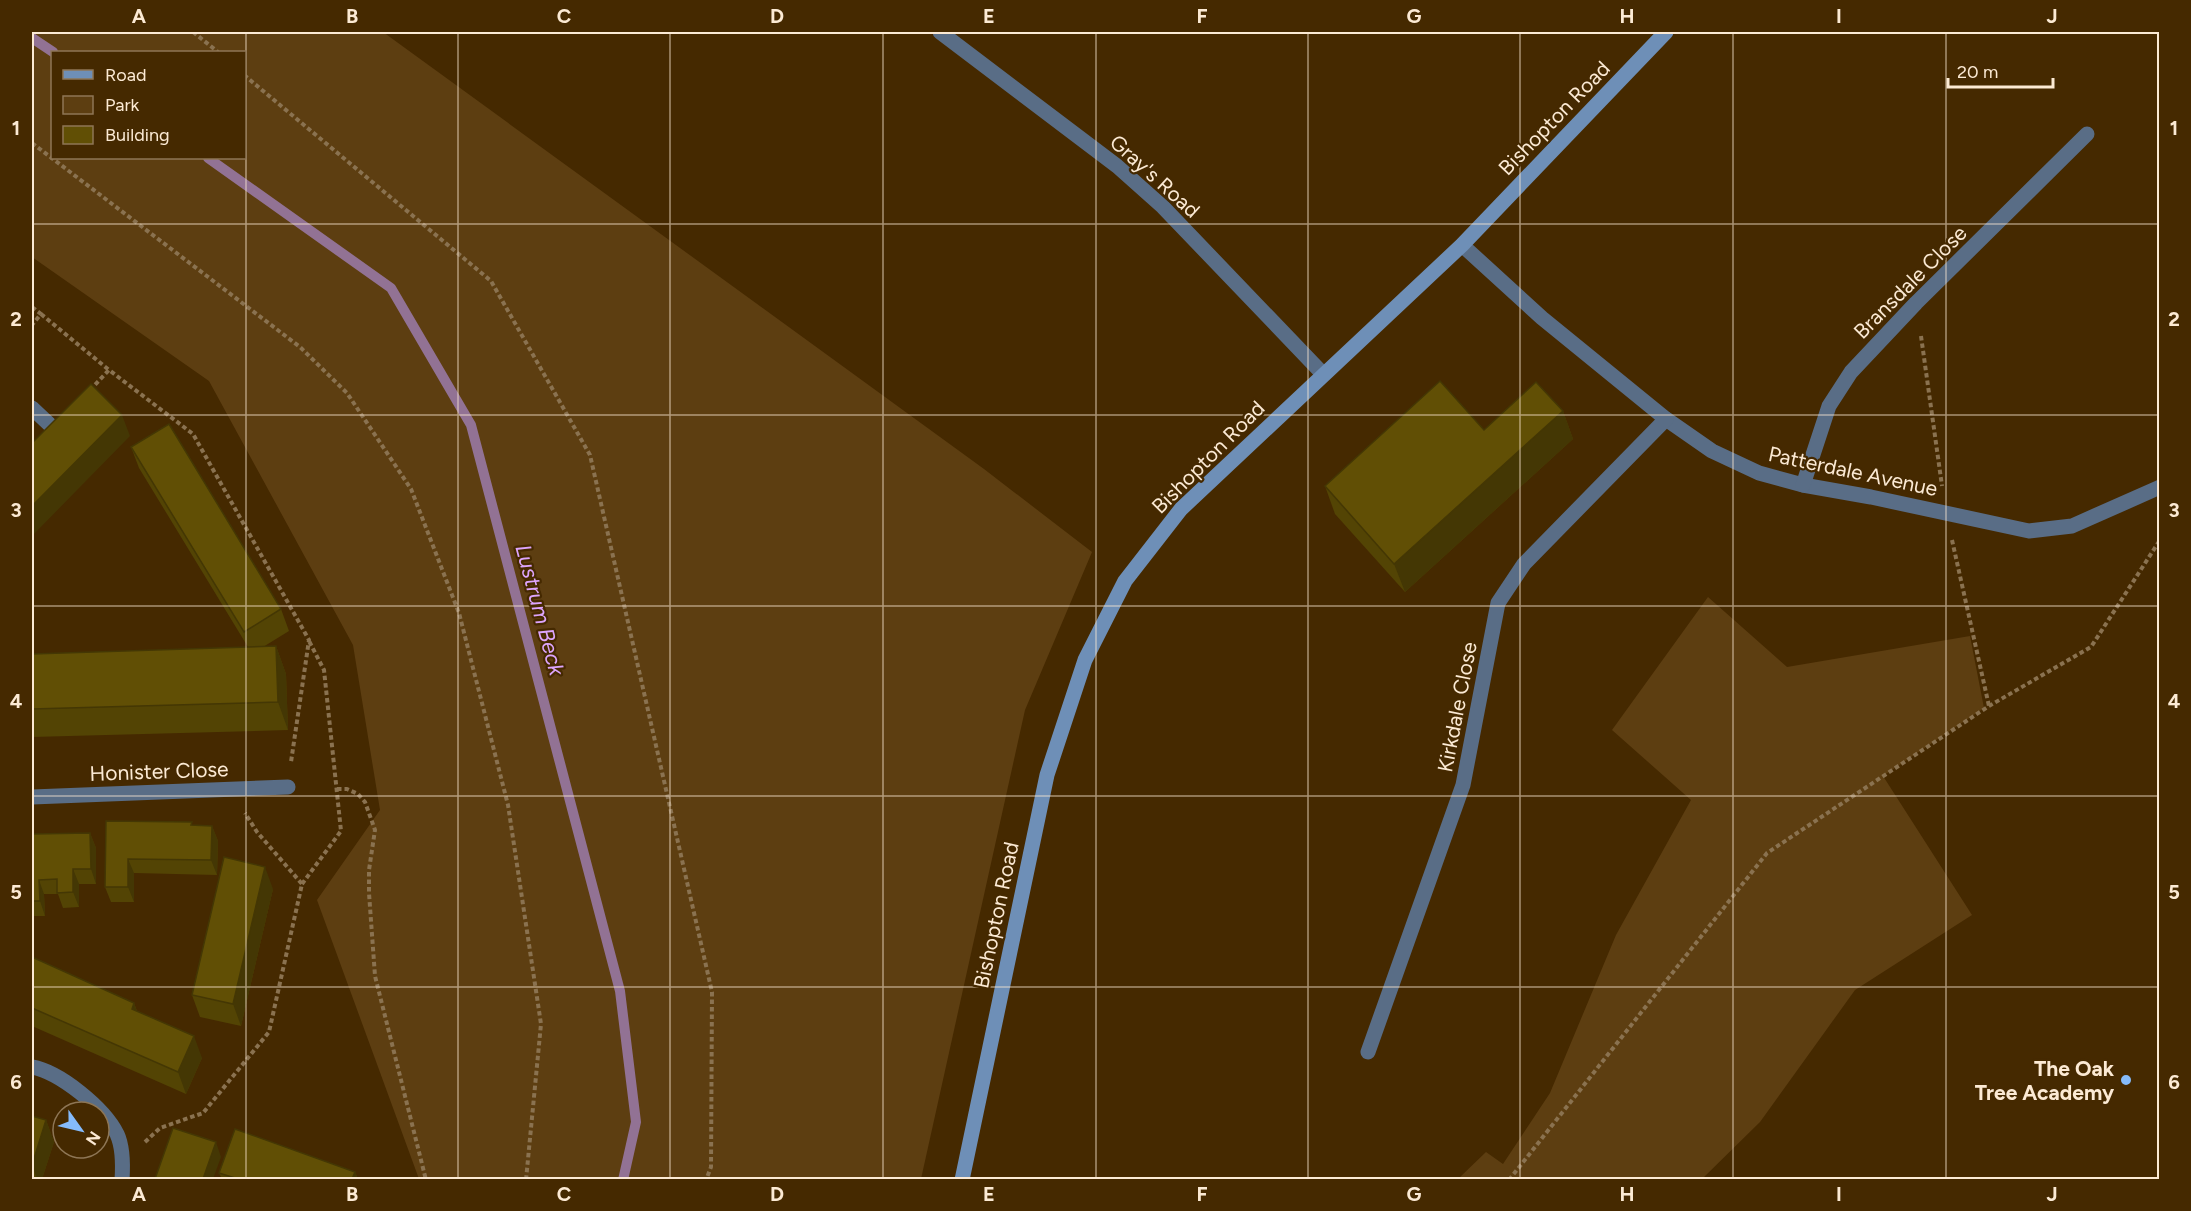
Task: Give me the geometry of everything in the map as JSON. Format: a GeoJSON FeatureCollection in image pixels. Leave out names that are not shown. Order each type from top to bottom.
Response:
{"type":"FeatureCollection","features":[{"type":"Feature","properties":{"kind":"street","name":"Gray's Road"},"geometry":{"type":"LineString","coordinates":[[940,32],[1117,166],[1163,207],[1323,374]]}},
{"type":"Feature","properties":{"kind":"street","name":"Bishopton Road"},"geometry":{"type":"LineString","coordinates":[[962,1179],[1047,775],[1085,660],[1125,581],[1180,509],[1462,245],[1666,32]]}},
{"type":"Feature","properties":{"kind":"street","name":"Bransdale Close"},"geometry":{"type":"LineString","coordinates":[[1803,485],[1829,406],[1851,372],[1916,303],[2087,134]]}},
{"type":"Feature","properties":{"kind":"street","name":"Patterdale Avenue"},"geometry":{"type":"LineString","coordinates":[[1462,245],[1542,318],[1666,419],[1712,451],[1759,473],[1803,485],[1871,497],[2029,531],[2072,526],[2160,487]]}},
{"type":"Feature","properties":{"kind":"street"},"geometry":{"type":"LineString","coordinates":[[32,408],[49,424]]}},
{"type":"Feature","properties":{"kind":"street","name":"Kirkdale Close"},"geometry":{"type":"LineString","coordinates":[[1368,1052],[1463,785],[1498,603],[1524,564],[1666,419]]}},
{"type":"Feature","properties":{"kind":"street","name":"Honister Close"},"geometry":{"type":"LineString","coordinates":[[32,796],[288,787]]}},
{"type":"Feature","properties":{"kind":"street"},"geometry":{"type":"LineString","coordinates":[[32,1067],[43,1069],[62,1078],[105,1116],[117,1135],[123,1163],[122,1179]]}},
{"type":"Feature","properties":{"kind":"path"},"geometry":{"type":"LineString","coordinates":[[193,32],[217,51]]}},
{"type":"Feature","properties":{"kind":"path"},"geometry":{"type":"LineString","coordinates":[[246,77],[491,281],[590,455],[712,992],[711,1167],[706,1179]]}},
{"type":"Feature","properties":{"kind":"path"},"geometry":{"type":"LineString","coordinates":[[32,142],[51,157]]}},
{"type":"Feature","properties":{"kind":"path"},"geometry":{"type":"LineString","coordinates":[[54,159],[300,348],[347,393],[411,489],[459,613],[508,805],[541,1024],[526,1179]]}},
{"type":"Feature","properties":{"kind":"path"},"geometry":{"type":"LineString","coordinates":[[32,307],[193,434],[324,670],[337,789],[341,831],[302,884],[269,1032],[203,1113],[160,1128],[123,1163]]}},
{"type":"Feature","properties":{"kind":"path"},"geometry":{"type":"LineString","coordinates":[[32,325],[41,314]]}},
{"type":"Feature","properties":{"kind":"path"},"geometry":{"type":"LineString","coordinates":[[86,395],[109,370]]}},
{"type":"Feature","properties":{"kind":"path"},"geometry":{"type":"LineString","coordinates":[[1509,1179],[1767,853],[1989,706],[2091,647],[2160,540]]}},
{"type":"Feature","properties":{"kind":"path"},"geometry":{"type":"LineString","coordinates":[[288,787],[309,640]]}},
{"type":"Feature","properties":{"kind":"path"},"geometry":{"type":"LineString","coordinates":[[231,789],[257,832],[302,884]]}},
{"type":"Feature","properties":{"kind":"path"},"geometry":{"type":"LineString","coordinates":[[337,789],[347,789],[357,794],[365,802],[375,830],[369,870],[375,976],[426,1179]]}},
{"type":"Feature","properties":{"kind":"green space"},"geometry":{"type":"Polygon","coordinates":[[[32,32],[383,32],[984,469],[1092,552],[1025,710],[921,1179],[419,1179],[317,900],[380,810],[353,645],[209,381],[32,257],[32,32]]]}},
{"type":"Feature","properties":{"kind":"green space"},"geometry":{"type":"Polygon","coordinates":[[[1708,597],[1787,667],[1970,636],[1984,708],[1883,776],[1972,915],[1855,990],[1760,1122],[1702,1179],[1458,1179],[1486,1152],[1503,1164],[1550,1093],[1616,935],[1691,800],[1612,730],[1708,597]]]}},
{"type":"Feature","properties":{"kind":"building"},"geometry":{"type":"Polygon","coordinates":[[[1440,381],[1484,430],[1536,382],[1563,411],[1394,564],[1325,486],[1440,381]]]}},
{"type":"Feature","properties":{"kind":"building"},"geometry":{"type":"Polygon","coordinates":[[[91,384],[122,415],[32,506],[32,443],[91,384]]]}},
{"type":"Feature","properties":{"kind":"building"},"geometry":{"type":"Polygon","coordinates":[[[169,424],[281,609],[244,632],[131,447],[169,424]]]}},
{"type":"Feature","properties":{"kind":"building"},"geometry":{"type":"Polygon","coordinates":[[[276,646],[278,702],[32,709],[32,654],[276,646]]]}},
{"type":"Feature","properties":{"kind":"building"},"geometry":{"type":"Polygon","coordinates":[[[106,821],[192,822],[191,825],[212,826],[211,860],[128,859],[128,887],[105,887],[106,821]]]}},
{"type":"Feature","properties":{"kind":"building"},"geometry":{"type":"Polygon","coordinates":[[[90,833],[91,869],[73,869],[73,892],[57,893],[57,879],[39,880],[40,901],[32,901],[32,834],[90,833]]]}},
{"type":"Feature","properties":{"kind":"building"},"geometry":{"type":"Polygon","coordinates":[[[224,857],[265,867],[233,1004],[192,995],[224,857]]]}},
{"type":"Feature","properties":{"kind":"building"},"geometry":{"type":"Polygon","coordinates":[[[32,957],[134,1003],[132,1009],[194,1036],[178,1072],[32,1008],[32,957]]]}},
{"type":"Feature","properties":{"kind":"building"},"geometry":{"type":"Polygon","coordinates":[[[32,1116],[46,1120],[32,1165],[32,1116]]]}},
{"type":"Feature","properties":{"kind":"building"},"geometry":{"type":"Polygon","coordinates":[[[173,1128],[216,1142],[203,1179],[155,1179],[173,1128]]]}},
{"type":"Feature","properties":{"kind":"building"},"geometry":{"type":"Polygon","coordinates":[[[235,1129],[355,1172],[352,1179],[238,1179],[219,1173],[235,1129]]]}},
{"type":"Feature","properties":{"kind":"waterway","name":"Lustrum Beck"},"geometry":{"type":"LineString","coordinates":[[32,38],[52,51]]}},
{"type":"Feature","properties":{"kind":"waterway","name":"Lustrum Beck"},"geometry":{"type":"LineString","coordinates":[[209,159],[391,288],[471,425],[620,991],[636,1122],[623,1180]]}},
{"type":"Feature","properties":{"kind":"place","name":"The Oak Tree Academy"},"geometry":{"type":"Point","coordinates":[2126,1080]}}]}
